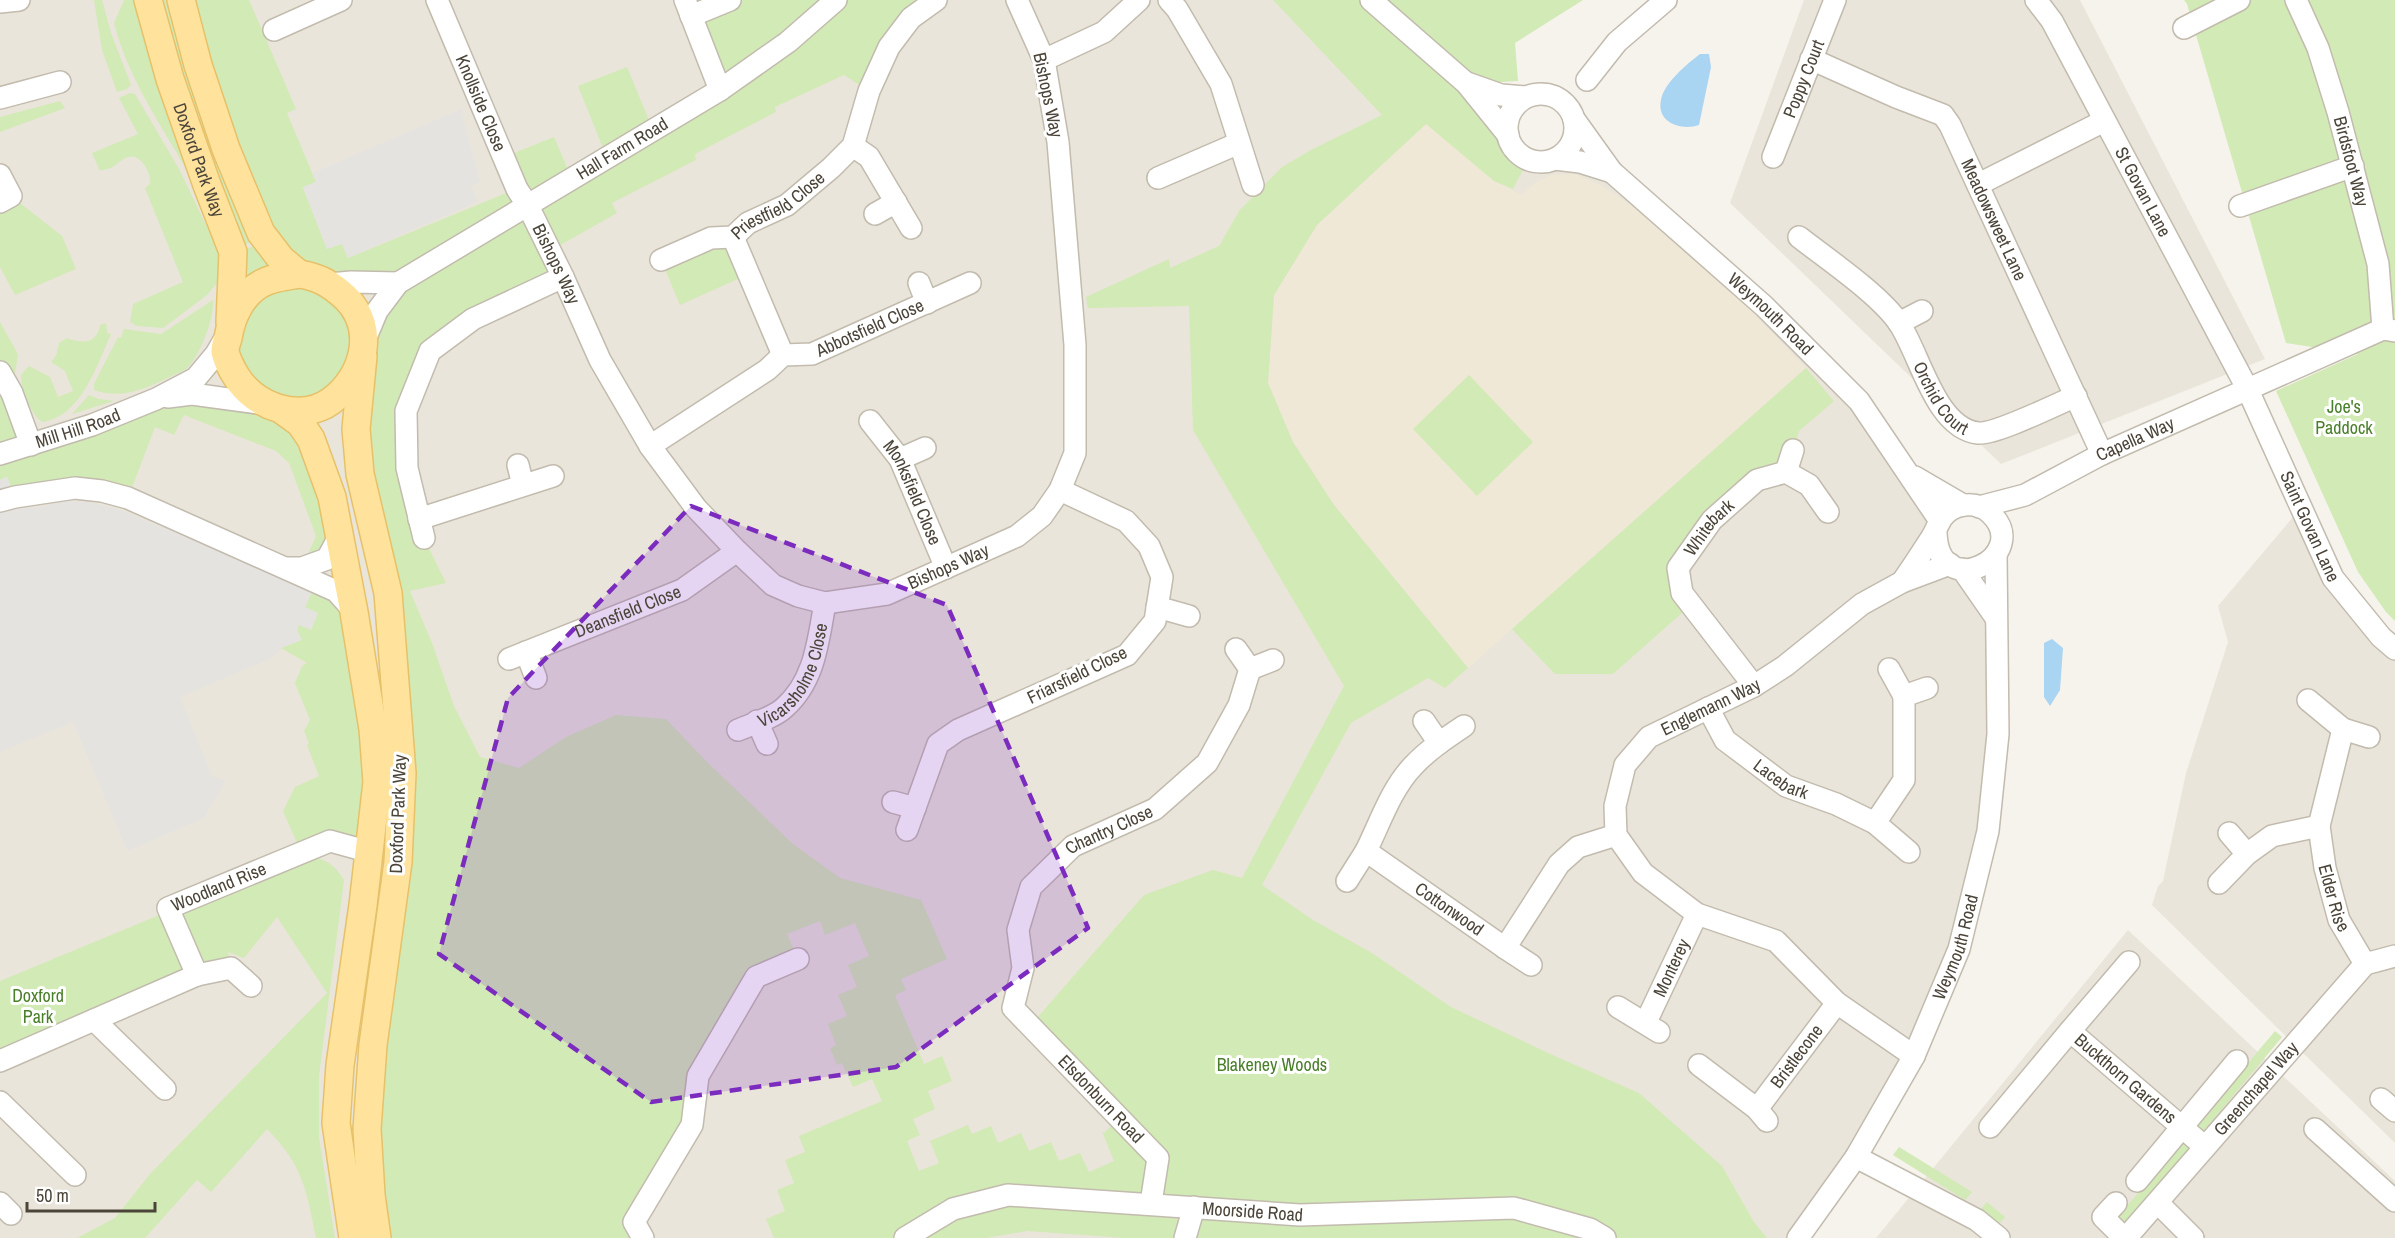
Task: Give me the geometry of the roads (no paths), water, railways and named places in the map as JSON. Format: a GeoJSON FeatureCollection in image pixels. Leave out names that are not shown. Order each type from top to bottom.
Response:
{"type":"FeatureCollection","features":[{"type":"Feature","properties":{"kind":"main road","name":"Doxford Park Way"},"geometry":{"type":"LineString","coordinates":[[148,0],[170,79],[233,252],[229,328],[225,351],[236,377],[247,390],[300,423],[311,439],[332,498],[354,612],[373,729],[377,782],[370,852],[340,1065],[336,1123],[353,1238]]}},
{"type":"Feature","properties":{"kind":"main road","name":"Doxford Park Way"},"geometry":{"type":"LineString","coordinates":[[181,0],[198,65],[226,149],[261,233],[280,259],[298,274]]}},
{"type":"Feature","properties":{"kind":"main road","name":"Doxford Park Way"},"geometry":{"type":"LineString","coordinates":[[229,328],[240,302],[258,286],[269,280],[298,274],[312,276],[330,284],[353,305],[362,326],[363,349],[356,429],[360,474],[388,593],[402,772],[398,862],[373,1045],[368,1129],[371,1195],[377,1238]]}},
{"type":"Feature","properties":{"kind":"main road"},"geometry":{"type":"LineString","coordinates":[[274,407],[307,410],[330,402],[354,378],[363,349]]}},
{"type":"Feature","properties":{"kind":"street"},"geometry":{"type":"LineString","coordinates":[[0,2],[19,0]]}},
{"type":"Feature","properties":{"kind":"street"},"geometry":{"type":"LineString","coordinates":[[274,30],[341,0]]}},
{"type":"Feature","properties":{"kind":"street","name":"Knollside Close"},"geometry":{"type":"LineString","coordinates":[[437,0],[517,189],[528,206]]}},
{"type":"Feature","properties":{"kind":"street"},"geometry":{"type":"LineString","coordinates":[[720,90],[688,8],[730,0]]}},
{"type":"Feature","properties":{"kind":"street","name":"Hall Farm Road"},"geometry":{"type":"LineString","coordinates":[[363,349],[377,311],[398,283],[720,90],[788,42],[836,0]]}},
{"type":"Feature","properties":{"kind":"street","name":"Priestfield Close"},"geometry":{"type":"LineString","coordinates":[[661,260],[711,238],[733,237],[748,223],[787,205],[831,168],[853,146],[869,91],[889,47],[911,18],[936,0]]}},
{"type":"Feature","properties":{"kind":"street","name":"Bishops Way"},"geometry":{"type":"LineString","coordinates":[[528,206],[600,360],[650,446],[691,502],[773,585],[798,596],[825,603],[887,594],[1017,536],[1042,516],[1060,490],[1075,453],[1075,345],[1058,142],[1044,60],[1017,0]]}},
{"type":"Feature","properties":{"kind":"street"},"geometry":{"type":"LineString","coordinates":[[1044,60],[1104,32],[1139,0]]}},
{"type":"Feature","properties":{"kind":"street"},"geometry":{"type":"LineString","coordinates":[[1169,0],[1178,9],[1221,84],[1253,185]]}},
{"type":"Feature","properties":{"kind":"street"},"geometry":{"type":"LineString","coordinates":[[1371,0],[1466,83],[1508,135],[1514,149],[1527,159],[1544,162],[1555,159],[1563,154],[1574,138],[1574,119],[1568,107],[1552,95],[1542,93],[1526,97],[1502,95],[1466,83]]}},
{"type":"Feature","properties":{"kind":"street"},"geometry":{"type":"LineString","coordinates":[[1587,80],[1617,42],[1666,0]]}},
{"type":"Feature","properties":{"kind":"street","name":"Poppy Court"},"geometry":{"type":"LineString","coordinates":[[1773,157],[1835,0]]}},
{"type":"Feature","properties":{"kind":"street","name":"St Govan Lane"},"geometry":{"type":"LineString","coordinates":[[2036,0],[2052,21],[2247,388]]}},
{"type":"Feature","properties":{"kind":"street"},"geometry":{"type":"LineString","coordinates":[[2184,28],[2239,0]]}},
{"type":"Feature","properties":{"kind":"street","name":"Birdsfoot Way"},"geometry":{"type":"LineString","coordinates":[[2296,0],[2318,48],[2338,112],[2378,264],[2389,330]]}},
{"type":"Feature","properties":{"kind":"street","name":"Meadowsweet Lane"},"geometry":{"type":"LineString","coordinates":[[1811,59],[1896,98],[1942,115],[1950,125],[2102,454]]}},
{"type":"Feature","properties":{"kind":"street"},"geometry":{"type":"LineString","coordinates":[[0,98],[60,82]]}},
{"type":"Feature","properties":{"kind":"street"},"geometry":{"type":"LineString","coordinates":[[1508,135],[1507,124],[1510,113],[1526,97]]}},
{"type":"Feature","properties":{"kind":"street","name":"Weymouth Road"},"geometry":{"type":"LineString","coordinates":[[1574,119],[1611,172],[1764,306],[1859,400],[1910,474],[1938,526]]}},
{"type":"Feature","properties":{"kind":"street"},"geometry":{"type":"LineString","coordinates":[[1979,184],[2104,121]]}},
{"type":"Feature","properties":{"kind":"street"},"geometry":{"type":"LineString","coordinates":[[1158,178],[1239,143]]}},
{"type":"Feature","properties":{"kind":"street"},"geometry":{"type":"LineString","coordinates":[[853,146],[869,157],[911,228]]}},
{"type":"Feature","properties":{"kind":"street","name":"Weymouth Road"},"geometry":{"type":"LineString","coordinates":[[1555,159],[1580,162],[1611,172]]}},
{"type":"Feature","properties":{"kind":"street"},"geometry":{"type":"LineString","coordinates":[[2240,206],[2353,166]]}},
{"type":"Feature","properties":{"kind":"street"},"geometry":{"type":"LineString","coordinates":[[0,176],[10,196],[0,202]]}},
{"type":"Feature","properties":{"kind":"street"},"geometry":{"type":"LineString","coordinates":[[875,214],[896,202]]}},
{"type":"Feature","properties":{"kind":"street"},"geometry":{"type":"LineString","coordinates":[[650,446],[766,370],[783,355],[733,237]]}},
{"type":"Feature","properties":{"kind":"street","name":"Orchid Court"},"geometry":{"type":"LineString","coordinates":[[1799,237],[1873,296],[1899,322],[1946,413],[1968,431],[1983,434],[2076,396]]}},
{"type":"Feature","properties":{"kind":"street"},"geometry":{"type":"LineString","coordinates":[[553,476],[520,475],[422,528],[407,468],[406,411],[430,351],[473,320],[563,277]]}},
{"type":"Feature","properties":{"kind":"street"},"geometry":{"type":"LineString","coordinates":[[330,284],[398,283]]}},
{"type":"Feature","properties":{"kind":"street"},"geometry":{"type":"LineString","coordinates":[[918,283],[927,303]]}},
{"type":"Feature","properties":{"kind":"street","name":"Abbotsfield Close"},"geometry":{"type":"LineString","coordinates":[[783,355],[812,354],[970,283]]}},
{"type":"Feature","properties":{"kind":"street"},"geometry":{"type":"LineString","coordinates":[[1899,322],[1922,311]]}},
{"type":"Feature","properties":{"kind":"street","name":"Mill Hill Road"},"geometry":{"type":"LineString","coordinates":[[0,454],[92,425],[156,399],[196,378],[216,354],[229,328]]}},
{"type":"Feature","properties":{"kind":"street","name":"Capella Way"},"geometry":{"type":"LineString","coordinates":[[1971,506],[2025,495],[2102,454],[2247,388],[2389,330]]}},
{"type":"Feature","properties":{"kind":"street"},"geometry":{"type":"LineString","coordinates":[[0,372],[12,393],[31,445]]}},
{"type":"Feature","properties":{"kind":"street","name":"Saint Govan Lane"},"geometry":{"type":"LineString","coordinates":[[2247,388],[2334,578],[2381,637],[2395,649]]}},
{"type":"Feature","properties":{"kind":"street","name":"Mill Hill Road"},"geometry":{"type":"LineString","coordinates":[[156,399],[192,394],[274,407]]}},
{"type":"Feature","properties":{"kind":"street","name":"Monksfield Close"},"geometry":{"type":"LineString","coordinates":[[870,421],[900,459],[946,568]]}},
{"type":"Feature","properties":{"kind":"street"},"geometry":{"type":"LineString","coordinates":[[900,459],[925,448]]}},
{"type":"Feature","properties":{"kind":"street"},"geometry":{"type":"LineString","coordinates":[[1792,450],[1786,472],[1809,485],[1828,512]]}},
{"type":"Feature","properties":{"kind":"street","name":"Whitebark"},"geometry":{"type":"LineString","coordinates":[[1754,686],[1682,593],[1678,568],[1712,520],[1757,480],[1786,472]]}},
{"type":"Feature","properties":{"kind":"street","name":"Weymouth Road"},"geometry":{"type":"LineString","coordinates":[[1910,474],[1971,506]]}},
{"type":"Feature","properties":{"kind":"street"},"geometry":{"type":"LineString","coordinates":[[0,501],[75,488],[102,491],[128,498],[336,591],[354,612]]}},
{"type":"Feature","properties":{"kind":"street","name":"Friarsfield Close"},"geometry":{"type":"LineString","coordinates":[[907,830],[938,744],[958,730],[1127,655],[1155,621],[1162,577],[1149,546],[1126,521],[1060,490]]}},
{"type":"Feature","properties":{"kind":"street"},"geometry":{"type":"LineString","coordinates":[[1956,567],[1970,570],[1985,566],[1996,554],[2001,534],[2025,495]]}},
{"type":"Feature","properties":{"kind":"street"},"geometry":{"type":"LineString","coordinates":[[1996,618],[1956,567],[1938,551],[1938,526],[1954,508],[1971,506],[1994,517],[2001,534]]}},
{"type":"Feature","properties":{"kind":"street","name":"Englemann Way"},"geometry":{"type":"LineString","coordinates":[[1902,582],[1938,526]]}},
{"type":"Feature","properties":{"kind":"street"},"geometry":{"type":"LineString","coordinates":[[288,568],[302,568],[327,560],[340,535]]}},
{"type":"Feature","properties":{"kind":"street","name":"Deansfield Close"},"geometry":{"type":"LineString","coordinates":[[536,678],[518,656],[682,590],[737,551]]}},
{"type":"Feature","properties":{"kind":"street","name":"Weymouth Road"},"geometry":{"type":"LineString","coordinates":[[1798,1238],[1856,1157],[1914,1056],[1959,949],[1988,831],[1998,734],[1996,554]]}},
{"type":"Feature","properties":{"kind":"street","name":"Englemann Way"},"geometry":{"type":"LineString","coordinates":[[1616,835],[1615,806],[1625,765],[1649,737],[1754,686],[1785,666],[1862,604],[1902,582],[1956,567]]}},
{"type":"Feature","properties":{"kind":"street","name":"Vicarsholme Close"},"geometry":{"type":"LineString","coordinates":[[767,744],[748,726],[783,710],[807,682],[825,603]]}},
{"type":"Feature","properties":{"kind":"street"},"geometry":{"type":"LineString","coordinates":[[1157,607],[1189,616]]}},
{"type":"Feature","properties":{"kind":"street"},"geometry":{"type":"LineString","coordinates":[[1236,649],[1250,669],[1273,660]]}},
{"type":"Feature","properties":{"kind":"street","name":"Chantry Close"},"geometry":{"type":"LineString","coordinates":[[1013,1008],[1023,968],[1018,930],[1031,887],[1073,846],[1155,808],[1207,763],[1239,705],[1250,669]]}},
{"type":"Feature","properties":{"kind":"street"},"geometry":{"type":"LineString","coordinates":[[1875,823],[1904,780],[1904,696],[1889,669]]}},
{"type":"Feature","properties":{"kind":"street"},"geometry":{"type":"LineString","coordinates":[[1904,696],[1927,688]]}},
{"type":"Feature","properties":{"kind":"street"},"geometry":{"type":"LineString","coordinates":[[2308,700],[2343,729],[2369,737]]}},
{"type":"Feature","properties":{"kind":"street","name":"Lacebark"},"geometry":{"type":"LineString","coordinates":[[1708,708],[1725,740],[1786,786],[1836,804],[1875,823],[1909,852]]}},
{"type":"Feature","properties":{"kind":"street"},"geometry":{"type":"LineString","coordinates":[[1424,721],[1439,743]]}},
{"type":"Feature","properties":{"kind":"street"},"geometry":{"type":"LineString","coordinates":[[1347,881],[1366,851],[1394,793],[1412,766],[1464,726]]}},
{"type":"Feature","properties":{"kind":"street","name":"Elder Rise"},"geometry":{"type":"LineString","coordinates":[[2343,729],[2319,826],[2325,868],[2339,920],[2365,964]]}},
{"type":"Feature","properties":{"kind":"street"},"geometry":{"type":"LineString","coordinates":[[893,802],[915,808]]}},
{"type":"Feature","properties":{"kind":"street"},"geometry":{"type":"LineString","coordinates":[[2220,883],[2247,854],[2272,836],[2319,826]]}},
{"type":"Feature","properties":{"kind":"street"},"geometry":{"type":"LineString","coordinates":[[2229,833],[2247,854]]}},
{"type":"Feature","properties":{"kind":"street"},"geometry":{"type":"LineString","coordinates":[[1505,948],[1559,864],[1578,847],[1616,835],[1643,873],[1697,914],[1776,941],[1837,1003],[1914,1056]]}},
{"type":"Feature","properties":{"kind":"street","name":"Woodland Rise"},"geometry":{"type":"LineString","coordinates":[[197,975],[168,908],[330,841],[370,852]]}},
{"type":"Feature","properties":{"kind":"street","name":"Cottonwood"},"geometry":{"type":"LineString","coordinates":[[1366,851],[1531,965]]}},
{"type":"Feature","properties":{"kind":"street","name":"Monterey"},"geometry":{"type":"LineString","coordinates":[[1618,1007],[1652,1027],[1697,914]]}},
{"type":"Feature","properties":{"kind":"street"},"geometry":{"type":"LineString","coordinates":[[2365,964],[2395,956]]}},
{"type":"Feature","properties":{"kind":"street"},"geometry":{"type":"LineString","coordinates":[[643,1238],[634,1222],[692,1125],[698,1076],[756,977],[798,959]]}},
{"type":"Feature","properties":{"kind":"street","name":"Buckthorn Gardens"},"geometry":{"type":"LineString","coordinates":[[1990,1127],[2129,962]]}},
{"type":"Feature","properties":{"kind":"street","name":"Greenchapel Way"},"geometry":{"type":"LineString","coordinates":[[2125,1238],[2365,964]]}},
{"type":"Feature","properties":{"kind":"street"},"geometry":{"type":"LineString","coordinates":[[0,1061],[197,975],[231,968],[251,986]]}},
{"type":"Feature","properties":{"kind":"street","name":"Bristlecone"},"geometry":{"type":"LineString","coordinates":[[1699,1065],[1762,1115],[1837,1003]]}},
{"type":"Feature","properties":{"kind":"street","name":"Elsdonburn Road"},"geometry":{"type":"LineString","coordinates":[[1013,1008],[1158,1158],[1151,1203]]}},
{"type":"Feature","properties":{"kind":"street"},"geometry":{"type":"LineString","coordinates":[[94,1020],[165,1089]]}},
{"type":"Feature","properties":{"kind":"street","name":"Buckthorn Gardens"},"geometry":{"type":"LineString","coordinates":[[2070,1031],[2205,1147]]}},
{"type":"Feature","properties":{"kind":"street","name":"Buckthorn Gardens"},"geometry":{"type":"LineString","coordinates":[[2137,1181],[2236,1060]]}},
{"type":"Feature","properties":{"kind":"street"},"geometry":{"type":"LineString","coordinates":[[0,1102],[75,1175]]}},
{"type":"Feature","properties":{"kind":"street"},"geometry":{"type":"LineString","coordinates":[[2315,1129],[2395,1201]]}},
{"type":"Feature","properties":{"kind":"street"},"geometry":{"type":"LineString","coordinates":[[1856,1157],[1977,1220],[1999,1238]]}},
{"type":"Feature","properties":{"kind":"street","name":"Moorside Road"},"geometry":{"type":"LineString","coordinates":[[905,1238],[953,1209],[1008,1195],[1300,1215],[1514,1208],[1590,1229],[1605,1238]]}},
{"type":"Feature","properties":{"kind":"street"},"geometry":{"type":"LineString","coordinates":[[2116,1203],[2103,1217],[2125,1238]]}},
{"type":"Feature","properties":{"kind":"street"},"geometry":{"type":"LineString","coordinates":[[2158,1203],[2193,1238]]}},
{"type":"Feature","properties":{"kind":"street"},"geometry":{"type":"LineString","coordinates":[[1185,1238],[1194,1206]]}},
{"type":"Feature","properties":{"kind":"water"},"geometry":{"type":"Polygon","coordinates":[[[1700,54],[1709,54],[1711,67],[1699,125],[1678,126],[1666,120],[1662,114],[1661,100],[1671,81],[1700,54]]]}},
{"type":"Feature","properties":{"kind":"water"},"geometry":{"type":"Polygon","coordinates":[[[2052,639],[2063,648],[2060,690],[2050,706],[2044,697],[2044,643],[2052,639]]]}},
{"type":"Feature","properties":{"kind":"park label","name":"Joe's Paddock"},"geometry":{"type":"Point","coordinates":[2344,417]}},
{"type":"Feature","properties":{"kind":"park label","name":"Doxford Park"},"geometry":{"type":"Point","coordinates":[38,1006]}},
{"type":"Feature","properties":{"kind":"park label","name":"Blakeney Woods"},"geometry":{"type":"Point","coordinates":[1272,1065]}}]}
